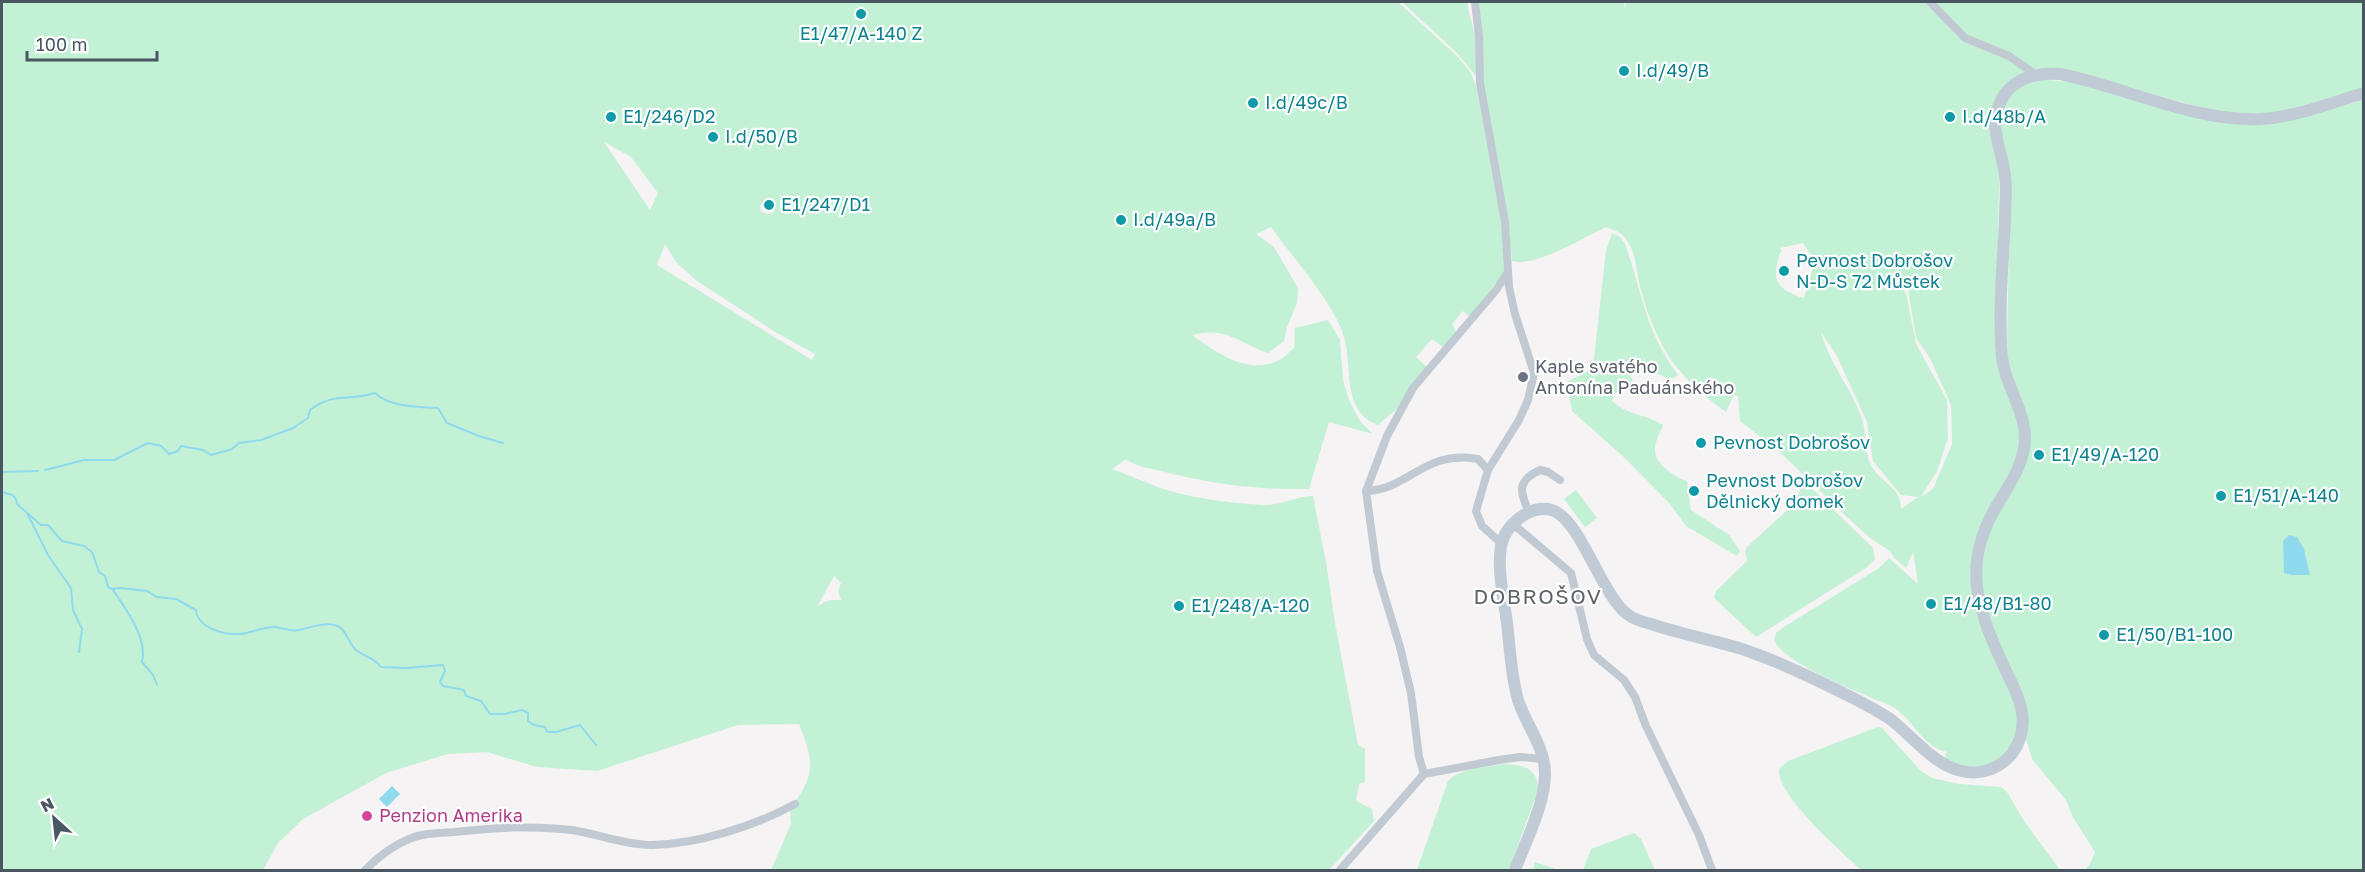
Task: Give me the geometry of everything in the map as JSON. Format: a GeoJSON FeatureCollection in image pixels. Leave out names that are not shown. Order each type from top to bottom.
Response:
{"type":"FeatureCollection","features":[{"type":"Feature","properties":{"kind":"street"},"geometry":{"type":"LineString","coordinates":[[1424,774],[1419,757],[1411,693],[1377,571],[1366,491],[1387,436],[1404,403],[1421,379],[1497,289],[1507,273],[1509,264],[1505,222],[1480,83],[1479,37],[1475,2]]}},
{"type":"Feature","properties":{"kind":"street"},"geometry":{"type":"LineString","coordinates":[[1930,2],[1965,38],[2009,56],[2035,74]]}},
{"type":"Feature","properties":{"kind":"street"},"geometry":{"type":"LineString","coordinates":[[1515,870],[1543,791],[1545,773],[1539,744],[1520,707],[1515,684],[1501,565],[1502,544],[1513,524],[1529,512],[1551,510],[1562,517],[1576,535],[1618,604],[1627,614],[1639,620],[1743,650],[1818,681],[1886,717],[1951,769],[1970,773],[1987,771],[2000,765],[2009,758],[2020,737],[2022,707],[1981,613],[1977,597],[1977,567],[1983,534],[2021,463],[2025,437],[2019,408],[2002,361],[2006,178],[1996,133],[1997,111],[2011,87],[2035,74],[2053,73],[2074,76],[2210,114],[2244,118],[2286,116],[2364,93]]}},
{"type":"Feature","properties":{"kind":"street"},"geometry":{"type":"LineString","coordinates":[[1502,544],[1482,526],[1476,511],[1488,471],[1524,410],[1531,392],[1534,373],[1515,314],[1507,273]]}},
{"type":"Feature","properties":{"kind":"street"},"geometry":{"type":"LineString","coordinates":[[1366,491],[1373,491],[1399,481],[1430,463],[1443,459],[1465,457],[1478,459],[1498,452]]}},
{"type":"Feature","properties":{"kind":"street"},"geometry":{"type":"LineString","coordinates":[[1478,459],[1488,471]]}},
{"type":"Feature","properties":{"kind":"street"},"geometry":{"type":"LineString","coordinates":[[1529,512],[1521,493],[1523,483],[1527,478],[1540,470],[1560,480]]}},
{"type":"Feature","properties":{"kind":"street"},"geometry":{"type":"LineString","coordinates":[[1513,524],[1571,573],[1587,639],[1594,655],[1624,680],[1635,697],[1650,735],[1700,835],[1712,870]]}},
{"type":"Feature","properties":{"kind":"street"},"geometry":{"type":"LineString","coordinates":[[1340,870],[1424,774],[1520,757],[1543,759]]}},
{"type":"Feature","properties":{"kind":"street"},"geometry":{"type":"LineString","coordinates":[[365,870],[393,848],[422,835],[486,828],[539,827],[605,836],[631,844],[677,843],[701,839],[744,825],[795,804]]}},
{"type":"Feature","properties":{"kind":"green space"},"geometry":{"type":"Polygon","coordinates":[[[2,2],[1398,2],[1457,56],[1471,73],[1477,89],[1502,223],[1505,263],[1503,274],[1470,317],[1463,311],[1452,324],[1457,333],[1444,348],[1432,339],[1416,357],[1427,367],[1399,407],[1378,425],[1358,410],[1350,387],[1347,349],[1339,325],[1323,296],[1271,227],[1256,234],[1274,247],[1298,288],[1297,303],[1284,341],[1268,353],[1224,334],[1192,335],[1231,359],[1253,365],[1264,365],[1278,361],[1294,348],[1295,328],[1328,320],[1340,340],[1343,381],[1350,402],[1360,421],[1373,434],[1329,422],[1309,489],[1216,483],[1143,467],[1126,459],[1112,469],[1167,490],[1222,501],[1270,505],[1313,496],[1358,745],[1365,749],[1365,782],[1359,784],[1356,801],[1372,809],[1374,821],[1329,870],[771,870],[791,824],[790,808],[804,787],[810,768],[808,748],[799,724],[738,725],[597,771],[537,767],[487,752],[448,754],[386,773],[303,819],[278,843],[263,870],[2,870],[2,2]],[[604,142],[650,210],[658,193],[631,157],[604,142]],[[767,201],[760,205],[761,212],[769,214],[774,212],[775,204],[767,201]],[[665,244],[657,265],[812,360],[815,354],[777,333],[697,281],[676,262],[665,244]],[[834,576],[817,607],[828,601],[841,600],[838,591],[841,583],[834,576]]]}},
{"type":"Feature","properties":{"kind":"green space"},"geometry":{"type":"Polygon","coordinates":[[[1402,2],[1468,2],[1475,35],[1477,77],[1457,53],[1402,2]]]}},
{"type":"Feature","properties":{"kind":"green space"},"geometry":{"type":"Polygon","coordinates":[[[1479,2],[1624,2],[1625,9],[1626,2],[2363,2],[2363,88],[2286,112],[2244,114],[2210,110],[2060,69],[2034,69],[2001,91],[1996,331],[2020,437],[2016,462],[1971,582],[1976,615],[2012,695],[2018,718],[2016,735],[2009,750],[1997,761],[1986,766],[1970,768],[1947,761],[1945,755],[1947,752],[1929,743],[1896,709],[1806,667],[1779,648],[1774,639],[1776,633],[1879,568],[1889,558],[1918,584],[1913,552],[1906,568],[1894,558],[1890,551],[1870,538],[1849,519],[1781,453],[1740,421],[1738,396],[1734,395],[1726,412],[1684,376],[1671,359],[1654,327],[1642,294],[1631,248],[1621,234],[1606,227],[1546,256],[1521,262],[1512,261],[1508,219],[1484,87],[1479,2]],[[1803,243],[1780,248],[1782,251],[1778,258],[1776,278],[1782,288],[1804,298],[1815,261],[1803,243]],[[1889,269],[1906,293],[1916,344],[1947,400],[1948,438],[1937,471],[1921,497],[1933,489],[1952,444],[1951,405],[1930,358],[1916,338],[1908,290],[1889,269]],[[1821,332],[1858,408],[1871,465],[1898,495],[1901,509],[1918,497],[1901,495],[1873,461],[1867,422],[1837,356],[1821,332]]]}},
{"type":"Feature","properties":{"kind":"green space"},"geometry":{"type":"Polygon","coordinates":[[[2036,79],[2073,82],[2173,109],[2287,121],[2363,100],[2363,870],[2085,870],[2095,852],[2073,817],[2066,800],[2032,759],[1982,596],[1982,567],[1988,536],[2026,465],[2030,437],[2008,360],[2011,177],[2001,132],[2002,112],[2009,97],[2014,91],[2036,79]]]}},
{"type":"Feature","properties":{"kind":"green space"},"geometry":{"type":"Polygon","coordinates":[[[1612,233],[1620,237],[1625,244],[1651,327],[1678,375],[1670,380],[1650,372],[1628,372],[1633,381],[1615,393],[1612,401],[1625,410],[1663,425],[1655,445],[1658,461],[1670,472],[1687,481],[1691,510],[1729,535],[1740,551],[1737,556],[1686,526],[1670,504],[1625,458],[1572,411],[1567,382],[1593,368],[1606,251],[1612,233]]]}},
{"type":"Feature","properties":{"kind":"green space"},"geometry":{"type":"Polygon","coordinates":[[[1804,481],[1873,548],[1875,559],[1866,568],[1756,637],[1714,598],[1716,591],[1747,561],[1745,552],[1747,547],[1794,504],[1804,481]]]}},
{"type":"Feature","properties":{"kind":"green space"},"geometry":{"type":"Polygon","coordinates":[[[1576,490],[1597,518],[1585,527],[1564,499],[1576,490]]]}},
{"type":"Feature","properties":{"kind":"green space"},"geometry":{"type":"Polygon","coordinates":[[[1878,727],[1882,728],[1921,771],[1932,778],[1959,784],[2001,787],[2007,792],[2024,821],[2060,870],[1861,870],[1799,808],[1788,794],[1781,780],[1779,769],[1788,761],[1878,727]]]}},
{"type":"Feature","properties":{"kind":"green space"},"geometry":{"type":"Polygon","coordinates":[[[1503,764],[1528,769],[1535,776],[1538,790],[1509,870],[1417,870],[1448,781],[1460,773],[1503,764]]]}},
{"type":"Feature","properties":{"kind":"green space"},"geometry":{"type":"Polygon","coordinates":[[[1634,833],[1641,839],[1655,870],[1583,870],[1591,849],[1634,833]]]}},
{"type":"Feature","properties":{"kind":"green space"},"geometry":{"type":"Polygon","coordinates":[[[1535,862],[1559,870],[1527,870],[1528,868],[1533,869],[1535,862]]]}},
{"type":"Feature","properties":{"kind":"water"},"geometry":{"type":"Polygon","coordinates":[[[2289,535],[2297,537],[2304,549],[2310,575],[2284,573],[2283,541],[2289,535]]]}},
{"type":"Feature","properties":{"kind":"water"},"geometry":{"type":"Polygon","coordinates":[[[392,786],[400,794],[387,807],[379,799],[392,786]]]}},
{"type":"Feature","properties":{"kind":"waterway"},"geometry":{"type":"LineString","coordinates":[[45,470],[84,460],[114,460],[148,443],[161,446],[169,454],[178,451],[181,446],[203,450],[211,455],[232,449],[239,443],[261,440],[293,428],[308,418],[310,410],[319,404],[334,399],[375,393],[396,404],[438,408],[447,423],[503,443]]}},
{"type":"Feature","properties":{"kind":"waterway"},"geometry":{"type":"LineString","coordinates":[[2,472],[38,471]]}},
{"type":"Feature","properties":{"kind":"waterway"},"geometry":{"type":"LineString","coordinates":[[2,492],[14,496],[17,504],[41,525],[48,525],[62,541],[84,546],[92,552],[99,572],[105,576],[108,587],[112,589],[147,591],[157,597],[176,599],[196,610],[206,626],[219,632],[240,634],[272,627],[296,630],[335,625],[344,632],[355,649],[381,667],[407,668],[443,665],[445,671],[440,682],[443,686],[464,690],[466,696],[481,701],[490,714],[505,714],[522,710],[528,713],[528,721],[545,727],[547,732],[556,732],[580,725],[596,745]]}},
{"type":"Feature","properties":{"kind":"waterway"},"geometry":{"type":"LineString","coordinates":[[27,513],[48,555],[71,588],[73,610],[82,629],[79,652]]}},
{"type":"Feature","properties":{"kind":"waterway"},"geometry":{"type":"LineString","coordinates":[[113,590],[135,624],[142,644],[142,662],[153,675],[157,685]]}},
{"type":"Feature","properties":{"kind":"place","name":"E1/47/A-140 Z"},"geometry":{"type":"Point","coordinates":[861,14]}},
{"type":"Feature","properties":{"kind":"place","name":"I.d/49/B"},"geometry":{"type":"Point","coordinates":[1624,71]}},
{"type":"Feature","properties":{"kind":"place","name":"I.d/49c/B"},"geometry":{"type":"Point","coordinates":[1253,103]}},
{"type":"Feature","properties":{"kind":"place","name":"E1/246/D2"},"geometry":{"type":"Point","coordinates":[611,117]}},
{"type":"Feature","properties":{"kind":"place","name":"I.d/48b/A"},"geometry":{"type":"Point","coordinates":[1950,117]}},
{"type":"Feature","properties":{"kind":"place","name":"I.d/50/B"},"geometry":{"type":"Point","coordinates":[713,137]}},
{"type":"Feature","properties":{"kind":"place","name":"E1/247/D1"},"geometry":{"type":"Point","coordinates":[769,205]}},
{"type":"Feature","properties":{"kind":"place","name":"I.d/49a/B"},"geometry":{"type":"Point","coordinates":[1121,220]}},
{"type":"Feature","properties":{"kind":"place","name":"Pevnost Dobrošov N-D-S 72 Můstek"},"geometry":{"type":"Point","coordinates":[1784,271]}},
{"type":"Feature","properties":{"kind":"place","name":"Kaple svatého Antonína Paduánského"},"geometry":{"type":"Point","coordinates":[1523,377]}},
{"type":"Feature","properties":{"kind":"place","name":"Pevnost Dobrošov"},"geometry":{"type":"Point","coordinates":[1701,443]}},
{"type":"Feature","properties":{"kind":"place","name":"E1/49/A-120"},"geometry":{"type":"Point","coordinates":[2039,455]}},
{"type":"Feature","properties":{"kind":"place","name":"Pevnost Dobrošov Dělnický domek"},"geometry":{"type":"Point","coordinates":[1694,491]}},
{"type":"Feature","properties":{"kind":"place","name":"E1/51/A-140"},"geometry":{"type":"Point","coordinates":[2221,496]}},
{"type":"Feature","properties":{"kind":"place","name":"E1/48/B1-80"},"geometry":{"type":"Point","coordinates":[1931,604]}},
{"type":"Feature","properties":{"kind":"place","name":"E1/248/A-120"},"geometry":{"type":"Point","coordinates":[1179,606]}},
{"type":"Feature","properties":{"kind":"place","name":"E1/50/B1-100"},"geometry":{"type":"Point","coordinates":[2104,635]}},
{"type":"Feature","properties":{"kind":"place","name":"Penzion Amerika"},"geometry":{"type":"Point","coordinates":[367,816]}},
{"type":"Feature","properties":{"kind":"district","name":"DOBROŠOV"},"geometry":{"type":"Point","coordinates":[1538,597]}}]}
